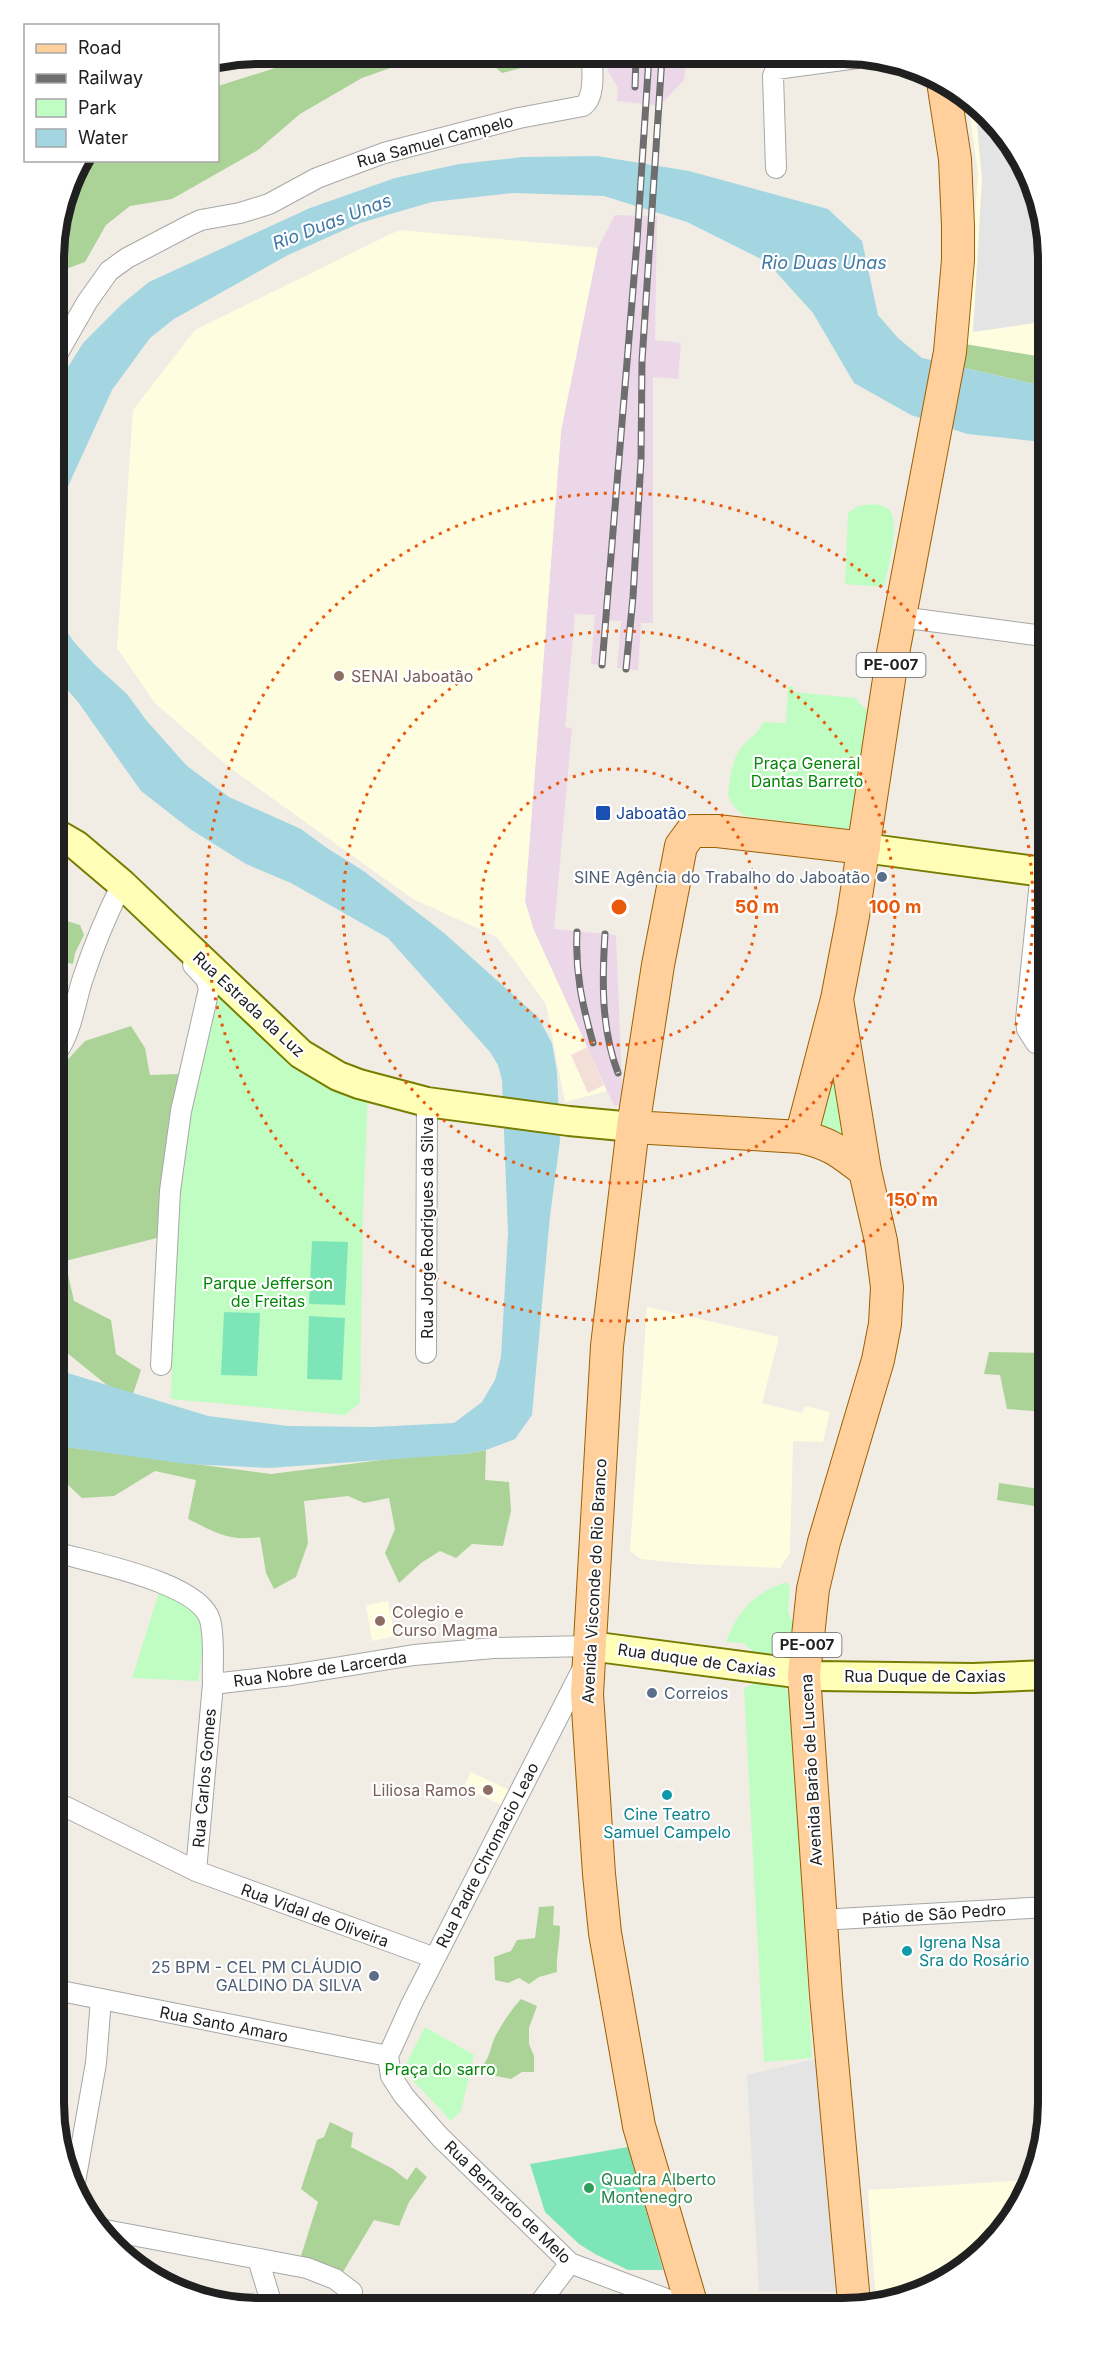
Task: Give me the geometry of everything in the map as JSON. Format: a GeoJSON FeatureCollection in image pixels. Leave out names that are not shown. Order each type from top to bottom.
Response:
{"type":"FeatureCollection","features":[{"type":"Feature","properties":{"kind":"main road","name":"Avenida Barão de Lucena"},"geometry":{"type":"LineString","coordinates":[[801,1137],[837,999],[864,848],[900,617],[950,352],[958,260],[958,226],[955,159],[945,94]]}},
{"type":"Feature","properties":{"kind":"main road","name":"Avenida Visconde do Rio Branco"},"geometry":{"type":"LineString","coordinates":[[690,2298],[639,2126],[605,1933],[587,1694],[607,1346],[633,1127],[658,965],[679,856],[687,836],[692,831],[717,831],[864,848]]}},
{"type":"Feature","properties":{"kind":"main road","name":"Rua Estrada da Luz"},"geometry":{"type":"LineString","coordinates":[[65,838],[76,845],[122,884],[301,1054],[338,1076],[427,1102],[633,1127]]}},
{"type":"Feature","properties":{"kind":"main road"},"geometry":{"type":"LineString","coordinates":[[864,848],[1038,871]]}},
{"type":"Feature","properties":{"kind":"main road","name":"Avenida Barão de Lucena"},"geometry":{"type":"LineString","coordinates":[[837,999],[865,1171],[884,1263],[886,1287],[885,1324],[878,1360],[824,1542],[813,1589],[804,1674],[820,1920],[854,2298]]}},
{"type":"Feature","properties":{"kind":"main road"},"geometry":{"type":"LineString","coordinates":[[633,1127],[801,1137],[831,1145],[865,1171]]}},
{"type":"Feature","properties":{"kind":"main road","name":"Rua duque de Caxias"},"geometry":{"type":"LineString","coordinates":[[589,1651],[804,1674]]}},
{"type":"Feature","properties":{"kind":"main road","name":"Rua Duque de Caxias"},"geometry":{"type":"LineString","coordinates":[[804,1674],[973,1678],[1038,1675]]}},
{"type":"Feature","properties":{"kind":"street","name":"Rua Samuel Campelo"},"geometry":{"type":"LineString","coordinates":[[65,341],[109,271],[127,258],[201,220],[240,213],[269,204],[317,178],[384,153],[519,118],[583,106],[589,101],[591,93],[592,64]]}},
{"type":"Feature","properties":{"kind":"street"},"geometry":{"type":"LineString","coordinates":[[776,168],[773,76],[777,69],[813,64]]}},
{"type":"Feature","properties":{"kind":"street"},"geometry":{"type":"LineString","coordinates":[[900,617],[1038,635]]}},
{"type":"Feature","properties":{"kind":"street"},"geometry":{"type":"LineString","coordinates":[[65,1038],[99,932],[122,884]]}},
{"type":"Feature","properties":{"kind":"street"},"geometry":{"type":"LineString","coordinates":[[1038,916],[1026,1020],[1027,1029],[1038,1043]]}},
{"type":"Feature","properties":{"kind":"street"},"geometry":{"type":"LineString","coordinates":[[161,1365],[170,1191],[181,1111],[209,989],[206,979],[186,957],[183,950],[185,945]]}},
{"type":"Feature","properties":{"kind":"street","name":"Rua Jorge Rodrigues da Silva"},"geometry":{"type":"LineString","coordinates":[[426,1353],[427,1102]]}},
{"type":"Feature","properties":{"kind":"street","name":"Rua Nobre de Larcerda"},"geometry":{"type":"LineString","coordinates":[[64,1554],[164,1583],[184,1592],[199,1603],[206,1610],[210,1621],[213,1684],[291,1675],[414,1656],[494,1648],[589,1651]]}},
{"type":"Feature","properties":{"kind":"street","name":"Rua Padre Chromacio Leao"},"geometry":{"type":"LineString","coordinates":[[388,2056],[589,1651]]}},
{"type":"Feature","properties":{"kind":"street","name":"Rua Carlos Gomes"},"geometry":{"type":"LineString","coordinates":[[196,1871],[213,1684]]}},
{"type":"Feature","properties":{"kind":"street","name":"Rua Vidal de Oliveira"},"geometry":{"type":"LineString","coordinates":[[64,1806],[196,1871],[435,1958]]}},
{"type":"Feature","properties":{"kind":"street","name":"Pátio de São Pedro"},"geometry":{"type":"LineString","coordinates":[[820,1920],[1038,1908]]}},
{"type":"Feature","properties":{"kind":"street","name":"Rua Santo Amaro"},"geometry":{"type":"LineString","coordinates":[[64,1992],[388,2056]]}},
{"type":"Feature","properties":{"kind":"street"},"geometry":{"type":"LineString","coordinates":[[77,2172],[96,2063],[101,1999]]}},
{"type":"Feature","properties":{"kind":"street","name":"Rua Bernardo de Melo"},"geometry":{"type":"LineString","coordinates":[[388,2056],[391,2076],[397,2087],[440,2138],[570,2263],[664,2298]]}},
{"type":"Feature","properties":{"kind":"street"},"geometry":{"type":"LineString","coordinates":[[112,2231],[307,2268],[335,2279],[352,2292]]}},
{"type":"Feature","properties":{"kind":"street"},"geometry":{"type":"LineString","coordinates":[[258,2259],[270,2298]]}},
{"type":"Feature","properties":{"kind":"street"},"geometry":{"type":"LineString","coordinates":[[544,2298],[570,2263]]}},
{"type":"Feature","properties":{"kind":"shaded area"},"geometry":{"type":"Polygon","coordinates":[[[607,64],[686,64],[684,80],[664,101],[655,105],[617,101],[618,88],[607,69],[607,64]]]}},
{"type":"Feature","properties":{"kind":"shaded area"},"geometry":{"type":"Polygon","coordinates":[[[728,64],[747,64],[728,67],[728,64]]]}},
{"type":"Feature","properties":{"kind":"shaded area"},"geometry":{"type":"Polygon","coordinates":[[[970,112],[998,141],[1012,162],[1024,185],[1032,209],[1037,234],[1038,356],[965,344],[978,175],[970,112]]]}},
{"type":"Feature","properties":{"kind":"shaded area"},"geometry":{"type":"Polygon","coordinates":[[[976,118],[998,141],[1012,162],[1024,185],[1032,209],[1037,234],[1038,323],[973,332],[982,180],[976,118]]]}},
{"type":"Feature","properties":{"kind":"shaded area"},"geometry":{"type":"Polygon","coordinates":[[[615,215],[657,216],[655,340],[681,343],[678,379],[653,377],[653,623],[641,623],[638,670],[617,668],[621,621],[608,620],[604,665],[591,664],[595,615],[575,614],[565,727],[572,728],[554,929],[616,935],[622,1086],[628,1087],[627,1108],[614,1105],[604,1085],[533,928],[525,901],[561,431],[598,248],[615,215]]]}},
{"type":"Feature","properties":{"kind":"shaded area","name":"SENAI Jaboatão"},"geometry":{"type":"Polygon","coordinates":[[[399,230],[598,248],[561,431],[525,901],[533,928],[607,1091],[565,1102],[546,1004],[497,937],[413,899],[230,768],[155,703],[117,648],[133,410],[195,330],[399,230]]]}},
{"type":"Feature","properties":{"kind":"shaded area"},"geometry":{"type":"Polygon","coordinates":[[[587,1047],[604,1085],[588,1093],[571,1055],[587,1047]]]}},
{"type":"Feature","properties":{"kind":"shaded area"},"geometry":{"type":"Polygon","coordinates":[[[647,1307],[779,1337],[762,1403],[802,1413],[805,1406],[830,1412],[823,1442],[793,1441],[790,1553],[780,1568],[690,1564],[641,1559],[630,1551],[647,1307]]]}},
{"type":"Feature","properties":{"kind":"shaded area","name":"Colegio e Curso Magma"},"geometry":{"type":"Polygon","coordinates":[[[388,1601],[395,1636],[372,1641],[366,1605],[388,1601]]]}},
{"type":"Feature","properties":{"kind":"shaded area","name":"Liliosa Ramos"},"geometry":{"type":"Polygon","coordinates":[[[471,1772],[513,1792],[505,1807],[464,1787],[471,1772]]]}},
{"type":"Feature","properties":{"kind":"shaded area"},"geometry":{"type":"Polygon","coordinates":[[[816,2059],[837,2292],[759,2291],[747,2075],[816,2059]]]}},
{"type":"Feature","properties":{"kind":"shaded area"},"geometry":{"type":"Polygon","coordinates":[[[1031,2141],[1035,2141],[1031,2157],[1031,2141]]]}},
{"type":"Feature","properties":{"kind":"shaded area"},"geometry":{"type":"Polygon","coordinates":[[[1023,2181],[1006,2212],[990,2232],[952,2266],[918,2284],[876,2296],[868,2190],[1023,2181]]]}},
{"type":"Feature","properties":{"kind":"green space"},"geometry":{"type":"Polygon","coordinates":[[[276,64],[402,64],[362,78],[300,114],[258,150],[172,199],[130,206],[106,225],[85,262],[65,269],[68,221],[79,185],[91,162],[219,162],[219,86],[275,68],[276,64]]]}},
{"type":"Feature","properties":{"kind":"green space"},"geometry":{"type":"Polygon","coordinates":[[[491,64],[536,64],[502,73],[491,64]]]}},
{"type":"Feature","properties":{"kind":"green space"},"geometry":{"type":"Polygon","coordinates":[[[965,344],[1038,356],[1038,385],[961,367],[965,344]]]}},
{"type":"Feature","properties":{"kind":"green space"},"geometry":{"type":"Polygon","coordinates":[[[875,504],[888,509],[894,523],[884,587],[845,584],[848,513],[858,506],[875,504]]]}},
{"type":"Feature","properties":{"kind":"green space","name":"Praça General Dantas Barreto"},"geometry":{"type":"Polygon","coordinates":[[[788,686],[793,686],[793,692],[855,698],[869,713],[851,826],[846,830],[745,816],[739,812],[729,798],[732,768],[744,744],[757,732],[763,722],[786,723],[788,686]]]}},
{"type":"Feature","properties":{"kind":"green space"},"geometry":{"type":"Polygon","coordinates":[[[65,920],[80,925],[84,935],[75,953],[73,964],[65,962],[65,920]]]}},
{"type":"Feature","properties":{"kind":"green space","name":"Parque Jefferson de Freitas"},"geometry":{"type":"Polygon","coordinates":[[[219,986],[368,1093],[363,1212],[360,1403],[345,1415],[171,1399],[175,1201],[181,1145],[219,986]]]}},
{"type":"Feature","properties":{"kind":"green space"},"geometry":{"type":"Polygon","coordinates":[[[131,1026],[145,1048],[150,1075],[178,1074],[161,1237],[65,1261],[74,1301],[111,1320],[116,1354],[141,1370],[133,1394],[108,1386],[64,1351],[65,1063],[85,1041],[131,1026]]]}},
{"type":"Feature","properties":{"kind":"green space"},"geometry":{"type":"Polygon","coordinates":[[[839,1032],[854,1144],[817,1129],[839,1032]]]}},
{"type":"Feature","properties":{"kind":"green space"},"geometry":{"type":"Polygon","coordinates":[[[312,1241],[348,1242],[345,1305],[309,1304],[312,1241]]]}},
{"type":"Feature","properties":{"kind":"green space"},"geometry":{"type":"Polygon","coordinates":[[[224,1312],[260,1313],[257,1376],[221,1375],[224,1312]]]}},
{"type":"Feature","properties":{"kind":"green space"},"geometry":{"type":"Polygon","coordinates":[[[309,1316],[345,1318],[342,1380],[307,1379],[309,1316]]]}},
{"type":"Feature","properties":{"kind":"green space"},"geometry":{"type":"Polygon","coordinates":[[[989,1352],[1038,1353],[1038,1411],[1007,1409],[1000,1375],[984,1374],[989,1352]]]}},
{"type":"Feature","properties":{"kind":"green space"},"geometry":{"type":"Polygon","coordinates":[[[64,1447],[271,1474],[405,1457],[465,1454],[486,1450],[485,1480],[509,1482],[511,1511],[503,1546],[472,1544],[456,1558],[440,1551],[421,1563],[399,1583],[385,1553],[395,1529],[389,1498],[364,1503],[348,1496],[304,1501],[308,1543],[296,1577],[274,1589],[266,1573],[260,1537],[231,1537],[214,1532],[188,1519],[196,1480],[155,1471],[114,1496],[82,1498],[65,1480],[64,1447]]]}},
{"type":"Feature","properties":{"kind":"green space"},"geometry":{"type":"Polygon","coordinates":[[[999,1483],[1038,1489],[1038,1507],[997,1500],[999,1483]]]}},
{"type":"Feature","properties":{"kind":"green space"},"geometry":{"type":"Polygon","coordinates":[[[786,1582],[790,1587],[788,1611],[794,1626],[792,1642],[788,1648],[781,1653],[766,1656],[755,1653],[743,1643],[726,1642],[736,1621],[748,1604],[775,1586],[786,1582]]]}},
{"type":"Feature","properties":{"kind":"green space"},"geometry":{"type":"Polygon","coordinates":[[[159,1592],[190,1607],[199,1622],[202,1642],[198,1681],[132,1678],[159,1592]]]}},
{"type":"Feature","properties":{"kind":"green space"},"geometry":{"type":"Polygon","coordinates":[[[761,1681],[785,1687],[791,1695],[812,2058],[764,2062],[744,1688],[761,1681]]]}},
{"type":"Feature","properties":{"kind":"green space"},"geometry":{"type":"Polygon","coordinates":[[[554,1906],[553,1925],[560,1926],[557,1972],[539,1977],[529,1984],[519,1978],[508,1983],[495,1980],[494,1957],[511,1951],[517,1940],[535,1938],[539,1907],[554,1906]]]}},
{"type":"Feature","properties":{"kind":"green space"},"geometry":{"type":"Polygon","coordinates":[[[521,1999],[537,2006],[529,2028],[529,2044],[534,2056],[534,2072],[522,2072],[511,2079],[496,2076],[483,2065],[499,2030],[521,1999]]]}},
{"type":"Feature","properties":{"kind":"green space","name":"Praça do sarro"},"geometry":{"type":"Polygon","coordinates":[[[425,2027],[474,2055],[461,2111],[451,2121],[403,2070],[425,2027]]]}},
{"type":"Feature","properties":{"kind":"green space"},"geometry":{"type":"Polygon","coordinates":[[[330,2122],[353,2133],[351,2147],[393,2169],[407,2180],[416,2167],[427,2177],[409,2202],[399,2226],[374,2220],[343,2272],[300,2259],[318,2202],[301,2189],[317,2140],[324,2137],[330,2122]]]}},
{"type":"Feature","properties":{"kind":"green space","name":"Quadra Alberto Montenegro"},"geometry":{"type":"Polygon","coordinates":[[[628,2147],[663,2270],[628,2270],[579,2244],[545,2212],[530,2164],[628,2147]]]}},
{"type":"Feature","properties":{"kind":"water","name":"Rio Duas Unas"},"geometry":{"type":"Polygon","coordinates":[[[597,156],[689,171],[828,209],[862,241],[878,315],[898,338],[922,358],[1038,385],[1038,441],[967,434],[911,415],[854,383],[813,313],[767,262],[687,222],[604,196],[513,193],[432,202],[360,223],[288,255],[174,319],[150,338],[112,390],[65,493],[65,372],[83,343],[122,304],[149,282],[310,208],[395,178],[459,164],[523,157],[597,156]]]}},
{"type":"Feature","properties":{"kind":"water"},"geometry":{"type":"Polygon","coordinates":[[[65,628],[96,666],[127,694],[146,720],[187,766],[229,797],[301,829],[365,872],[444,933],[538,1017],[552,1043],[557,1072],[560,1141],[550,1216],[532,1415],[515,1439],[486,1450],[465,1454],[269,1468],[187,1464],[64,1447],[64,1372],[208,1416],[288,1426],[373,1427],[454,1423],[482,1402],[495,1380],[501,1357],[508,1233],[502,1080],[498,1065],[490,1052],[388,938],[291,883],[246,864],[190,829],[141,791],[65,687],[65,628]]]}},
{"type":"Feature","properties":{"kind":"railway"},"geometry":{"type":"LineString","coordinates":[[635,87],[636,64]]}},
{"type":"Feature","properties":{"kind":"railway"},"geometry":{"type":"LineString","coordinates":[[602,665],[637,241],[648,64]]}},
{"type":"Feature","properties":{"kind":"railway"},"geometry":{"type":"LineString","coordinates":[[626,669],[633,597],[641,460],[642,361],[662,64]]}},
{"type":"Feature","properties":{"kind":"railway"},"geometry":{"type":"LineString","coordinates":[[577,932],[580,988],[593,1043]]}},
{"type":"Feature","properties":{"kind":"railway"},"geometry":{"type":"LineString","coordinates":[[605,934],[604,1004],[608,1039],[618,1073]]}},
{"type":"Feature","properties":{"kind":"place","name":"SENAI Jaboatão"},"geometry":{"type":"Point","coordinates":[339,676]}},
{"type":"Feature","properties":{"kind":"place","name":"Jaboatão"},"geometry":{"type":"Point","coordinates":[603,813]}},
{"type":"Feature","properties":{"kind":"place","name":"SINE Agência do Trabalho do Jaboatão"},"geometry":{"type":"Point","coordinates":[882,877]}},
{"type":"Feature","properties":{"kind":"place","name":"Colegio e Curso Magma"},"geometry":{"type":"Point","coordinates":[380,1621]}},
{"type":"Feature","properties":{"kind":"place","name":"Correios"},"geometry":{"type":"Point","coordinates":[652,1693]}},
{"type":"Feature","properties":{"kind":"place","name":"Liliosa Ramos"},"geometry":{"type":"Point","coordinates":[488,1790]}},
{"type":"Feature","properties":{"kind":"place","name":"Cine Teatro Samuel Campelo"},"geometry":{"type":"Point","coordinates":[667,1795]}},
{"type":"Feature","properties":{"kind":"place","name":"Igrena Nsa Sra do Rosário"},"geometry":{"type":"Point","coordinates":[907,1951]}},
{"type":"Feature","properties":{"kind":"place","name":"25 BPM - CEL PM CLÁUDIO GALDINO DA SILVA"},"geometry":{"type":"Point","coordinates":[374,1976]}},
{"type":"Feature","properties":{"kind":"place","name":"Quadra Alberto Montenegro"},"geometry":{"type":"Point","coordinates":[589,2188]}}]}
